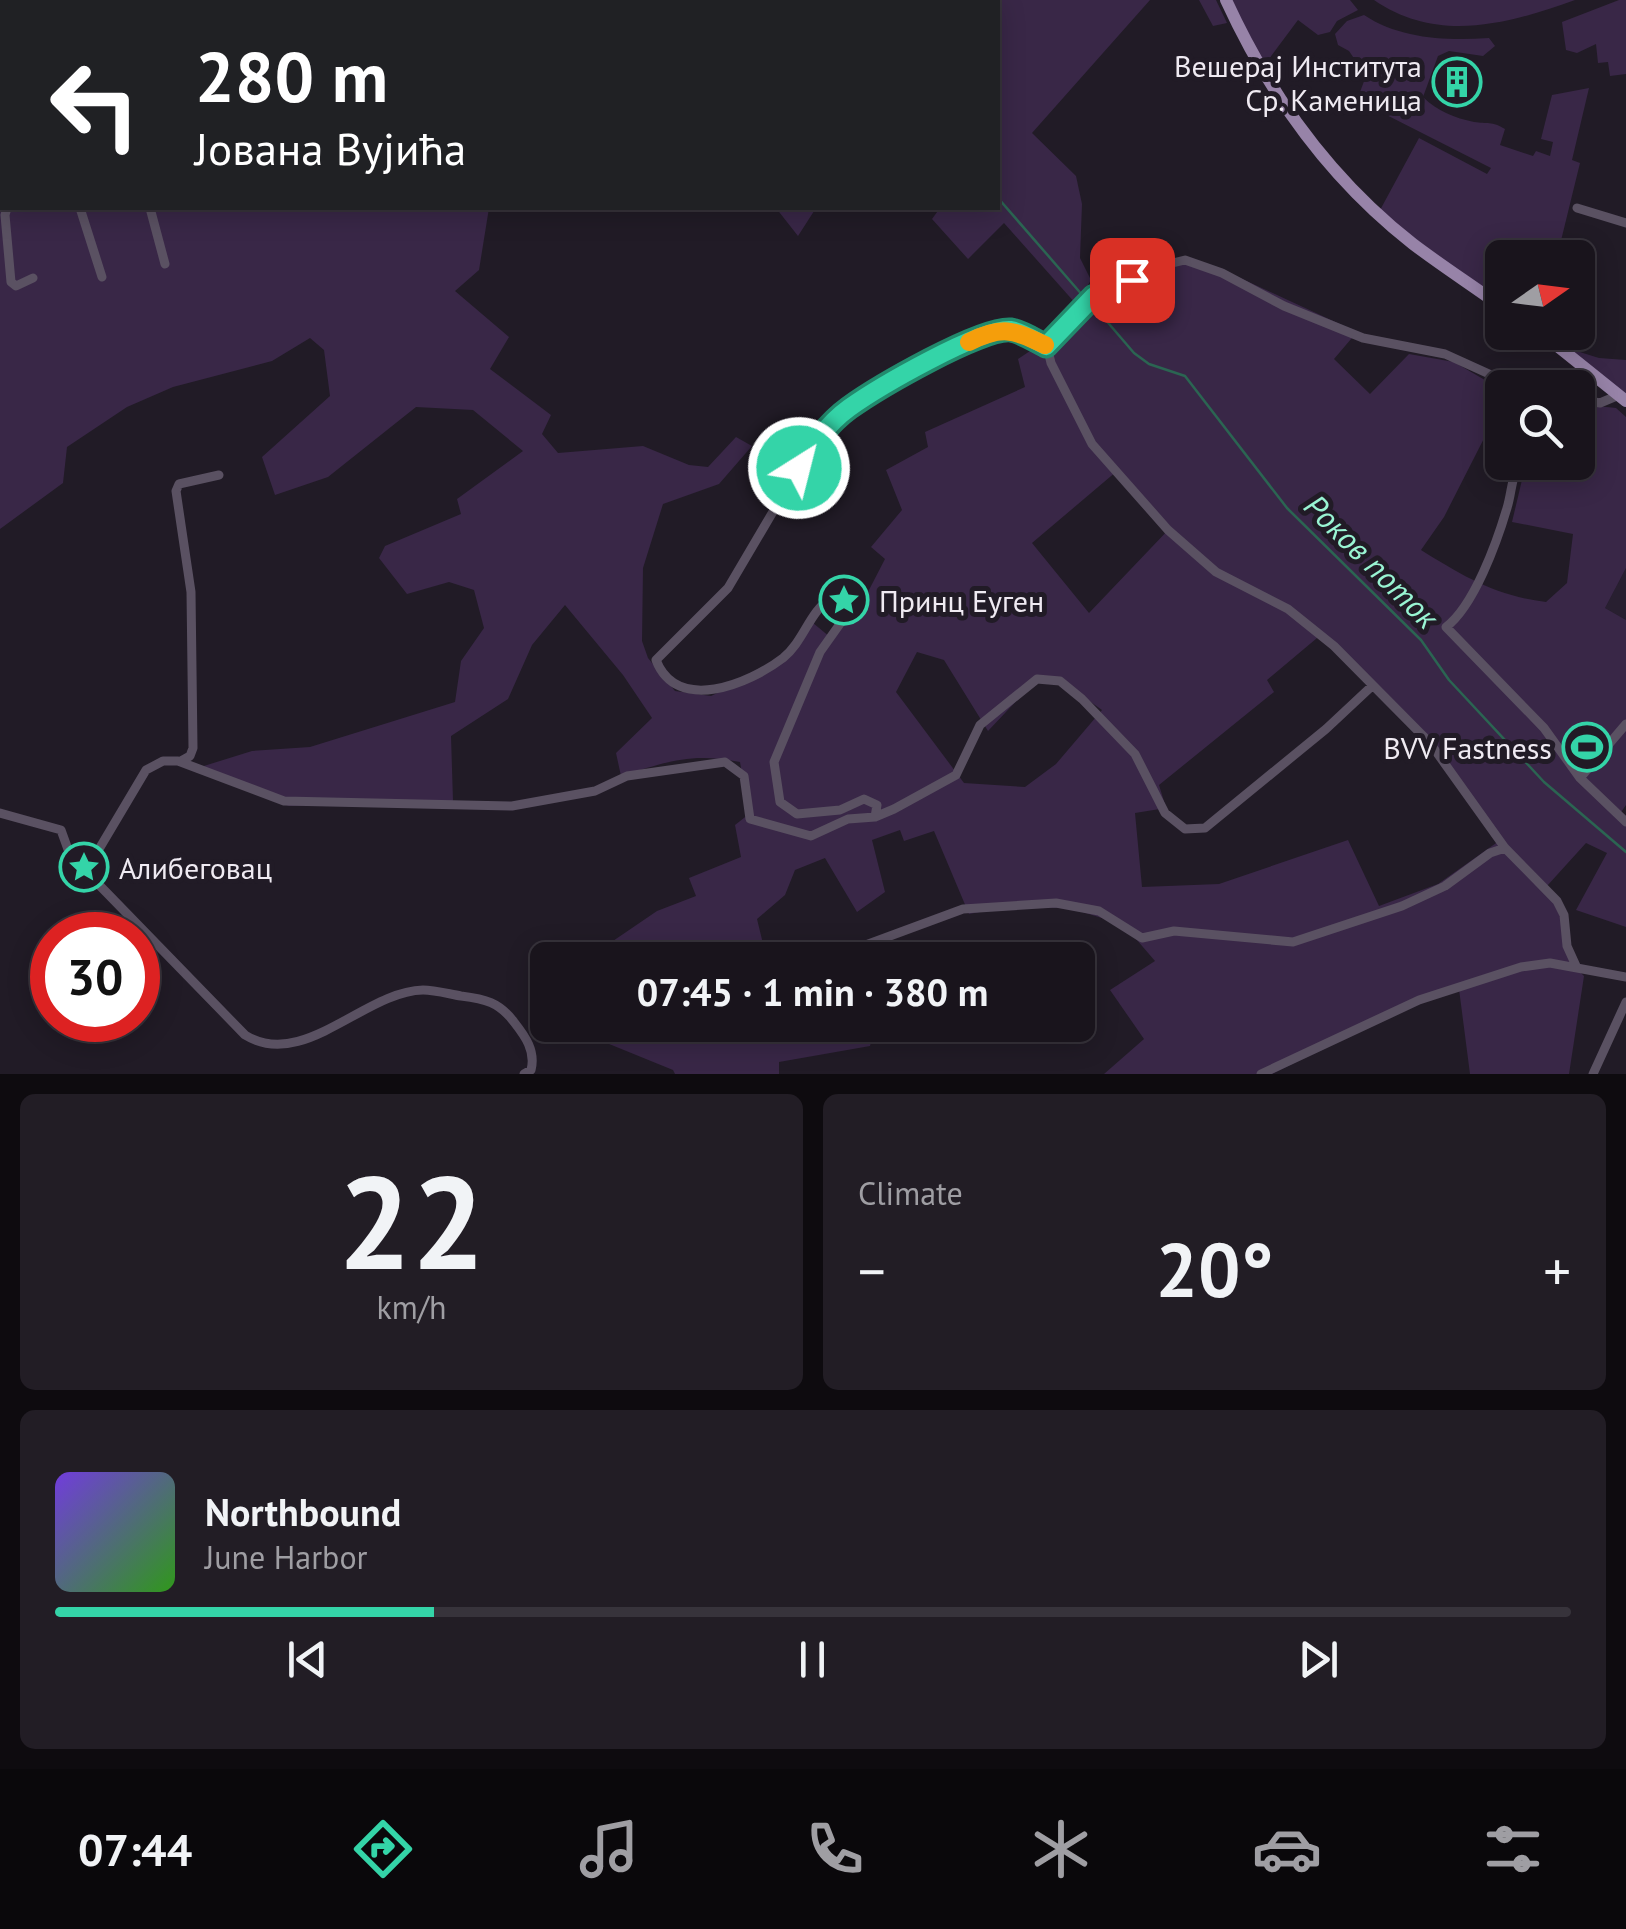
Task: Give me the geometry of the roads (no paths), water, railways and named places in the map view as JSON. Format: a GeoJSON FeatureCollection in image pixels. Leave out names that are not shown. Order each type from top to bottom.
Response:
{"type":"FeatureCollection","features":[{"type":"Feature","properties":{"kind":"main road"},"geometry":{"type":"LineString","coordinates":[[1226,0],[1275,92],[1338,175],[1414,244],[1485,294]]}},
{"type":"Feature","properties":{"kind":"main road"},"geometry":{"type":"LineString","coordinates":[[1564,350],[1623,398]]}},
{"type":"Feature","properties":{"kind":"street"},"geometry":{"type":"LineString","coordinates":[[1577,208],[1626,223]]}},
{"type":"Feature","properties":{"kind":"street"},"geometry":{"type":"LineString","coordinates":[[6,210],[11,282],[16,286],[33,278]]}},
{"type":"Feature","properties":{"kind":"street"},"geometry":{"type":"LineString","coordinates":[[81,210],[102,277]]}},
{"type":"Feature","properties":{"kind":"street"},"geometry":{"type":"LineString","coordinates":[[151,210],[165,264]]}},
{"type":"Feature","properties":{"kind":"street"},"geometry":{"type":"LineString","coordinates":[[1046,346],[1094,296],[1117,290],[1156,267],[1185,260],[1363,338],[1445,354],[1485,372]]}},
{"type":"Feature","properties":{"kind":"street"},"geometry":{"type":"LineString","coordinates":[[874,818],[877,804],[864,800],[840,810],[797,814],[780,802],[774,762],[820,652],[842,621],[842,607],[831,598],[818,606],[807,631],[784,658],[729,688],[684,689],[660,672],[656,660],[728,588],[817,438],[849,408],[990,332],[1013,330],[1046,346],[1063,390],[1092,444],[1168,530],[1216,572],[1288,609],[1334,646],[1430,743],[1505,848],[1558,900],[1576,968]]}},
{"type":"Feature","properties":{"kind":"street"},"geometry":{"type":"LineString","coordinates":[[1595,402],[1623,398]]}},
{"type":"Feature","properties":{"kind":"street"},"geometry":{"type":"LineString","coordinates":[[178,761],[190,756],[193,736],[191,592],[176,491],[179,484],[220,474]]}},
{"type":"Feature","properties":{"kind":"street"},"geometry":{"type":"LineString","coordinates":[[1514,480],[1497,536],[1461,616],[1446,627],[1544,728],[1580,778],[1626,822]]}},
{"type":"Feature","properties":{"kind":"street"},"geometry":{"type":"LineString","coordinates":[[86,871],[146,770],[164,761],[178,761],[284,801],[512,806],[595,791],[628,776],[724,762],[744,776],[750,820],[811,836],[848,820],[874,818],[937,788],[956,774],[980,726],[1037,678],[1060,681],[1136,754],[1165,813],[1185,829],[1205,828],[1372,686]]}},
{"type":"Feature","properties":{"kind":"street"},"geometry":{"type":"LineString","coordinates":[[1580,778],[1626,724]]}},
{"type":"Feature","properties":{"kind":"street"},"geometry":{"type":"LineString","coordinates":[[0,813],[61,830],[70,856],[246,1035],[262,1046],[284,1046],[378,1004],[423,990],[491,1000],[508,1014],[534,1059],[531,1070],[524,1074]]}},
{"type":"Feature","properties":{"kind":"street"},"geometry":{"type":"LineString","coordinates":[[874,942],[963,909],[1056,903],[1099,911],[1142,938],[1174,931],[1292,942],[1402,906],[1444,886],[1490,853],[1505,848]]}},
{"type":"Feature","properties":{"kind":"street"},"geometry":{"type":"LineString","coordinates":[[1261,1074],[1418,1000],[1534,964],[1626,977]]}},
{"type":"Feature","properties":{"kind":"street"},"geometry":{"type":"LineString","coordinates":[[1593,1074],[1626,1002]]}},
{"type":"Feature","properties":{"kind":"waterway","name":"Роков поток"},"geometry":{"type":"LineString","coordinates":[[1000,200],[1084,297]]}},
{"type":"Feature","properties":{"kind":"waterway","name":"Роков поток"},"geometry":{"type":"LineString","coordinates":[[1092,304],[1134,353],[1149,364],[1185,376],[1287,508],[1421,640],[1449,680],[1544,782],[1626,852]]}},
{"type":"Feature","properties":{"kind":"place","name":"Вешерај Института Ср. Каменица"},"geometry":{"type":"Point","coordinates":[1457,82]}},
{"type":"Feature","properties":{"kind":"place","name":"Принц Еуген"},"geometry":{"type":"Point","coordinates":[844,600]}},
{"type":"Feature","properties":{"kind":"place","name":"BVV Fastness"},"geometry":{"type":"Point","coordinates":[1587,747]}},
{"type":"Feature","properties":{"kind":"place","name":"Алибеговац"},"geometry":{"type":"Point","coordinates":[84,867]}}]}
